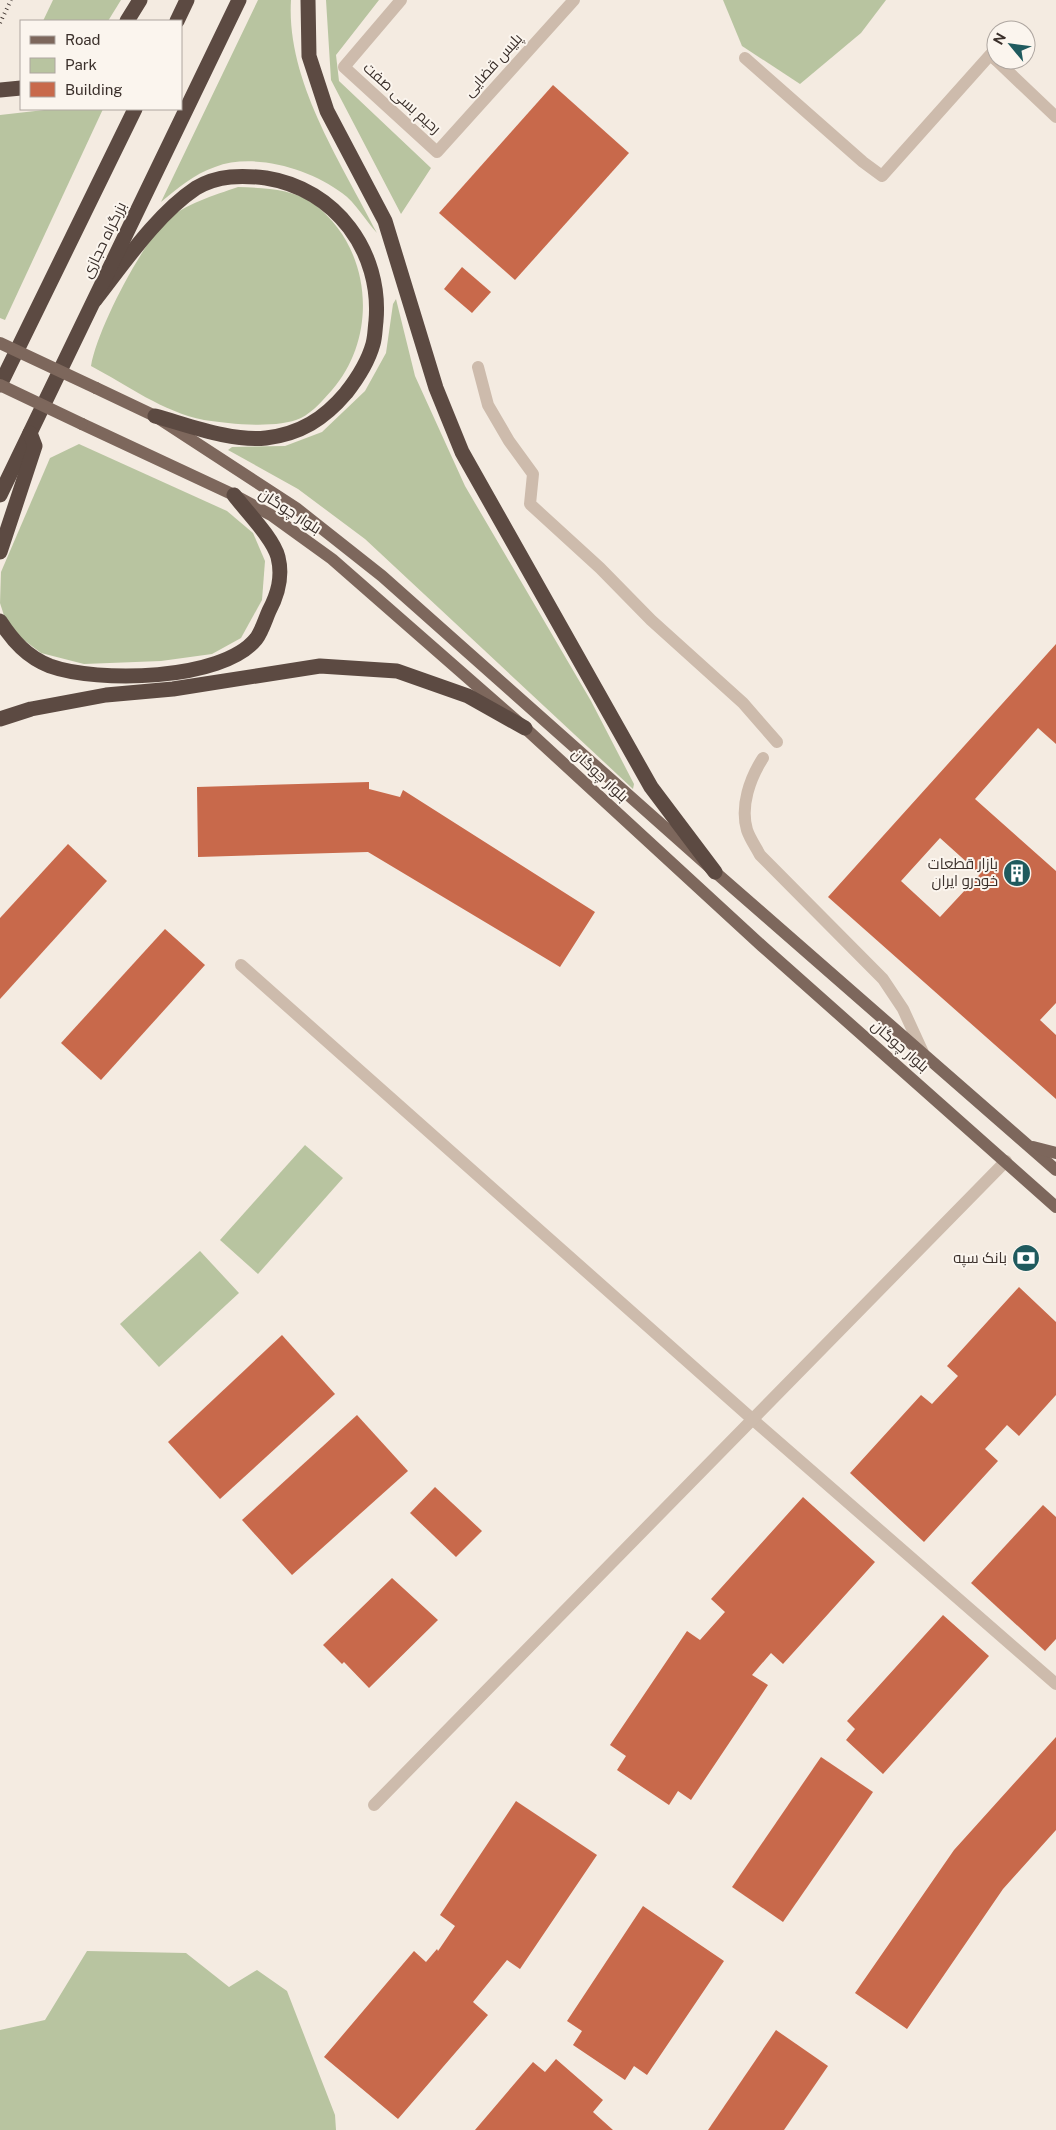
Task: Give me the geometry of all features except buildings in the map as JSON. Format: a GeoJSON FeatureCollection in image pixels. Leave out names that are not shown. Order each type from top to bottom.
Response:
{"type":"FeatureCollection","features":[{"type":"Feature","properties":{"kind":"highway"},"geometry":{"type":"LineString","coordinates":[[128,20],[140,0]]}},
{"type":"Feature","properties":{"kind":"highway"},"geometry":{"type":"LineString","coordinates":[[177,20],[187,0]]}},
{"type":"Feature","properties":{"kind":"highway","name":"بزرگراه حجازی"},"geometry":{"type":"LineString","coordinates":[[0,495],[239,0]]}},
{"type":"Feature","properties":{"kind":"highway"},"geometry":{"type":"LineString","coordinates":[[308,0],[309,56],[327,111],[385,221],[436,388],[462,452],[651,787],[715,872]]}},
{"type":"Feature","properties":{"kind":"highway"},"geometry":{"type":"LineString","coordinates":[[0,90],[20,88]]}},
{"type":"Feature","properties":{"kind":"highway","name":"بزرگراه حجازی"},"geometry":{"type":"LineString","coordinates":[[0,385],[135,110]]}},
{"type":"Feature","properties":{"kind":"highway"},"geometry":{"type":"LineString","coordinates":[[95,300],[149,233],[172,208],[197,188],[218,179],[240,174],[279,180],[324,202],[358,238],[372,272],[377,303],[374,343],[357,379],[333,408],[300,431],[264,438],[226,435],[155,416]]}},
{"type":"Feature","properties":{"kind":"highway"},"geometry":{"type":"LineString","coordinates":[[0,552],[35,446],[30,433]]}},
{"type":"Feature","properties":{"kind":"highway"},"geometry":{"type":"LineString","coordinates":[[0,621],[11,638],[28,654],[49,665],[75,673],[104,676],[143,676],[185,670],[228,659],[256,639],[276,599],[281,579],[278,555],[234,495]]}},
{"type":"Feature","properties":{"kind":"highway"},"geometry":{"type":"LineString","coordinates":[[0,719],[31,708],[106,695],[183,688],[320,666],[397,671],[468,696],[526,728]]}},
{"type":"Feature","properties":{"kind":"main road","name":"بلوار چوگان"},"geometry":{"type":"LineString","coordinates":[[0,343],[155,416],[296,508],[382,576],[715,872],[1056,1170]]}},
{"type":"Feature","properties":{"kind":"main road","name":"بلوار چوگان"},"geometry":{"type":"LineString","coordinates":[[0,385],[234,495],[271,515],[332,559],[526,728],[762,946],[1056,1207]]}},
{"type":"Feature","properties":{"kind":"main road"},"geometry":{"type":"LineString","coordinates":[[1031,1147],[1056,1153]]}},
{"type":"Feature","properties":{"kind":"street","name":"رحیم بسی صفت"},"geometry":{"type":"LineString","coordinates":[[401,0],[344,67],[437,152]]}},
{"type":"Feature","properties":{"kind":"street","name":"پلیس قضایی"},"geometry":{"type":"LineString","coordinates":[[437,152],[574,0]]}},
{"type":"Feature","properties":{"kind":"street"},"geometry":{"type":"LineString","coordinates":[[745,58],[863,162],[882,176],[986,60]]}},
{"type":"Feature","properties":{"kind":"street"},"geometry":{"type":"LineString","coordinates":[[1007,70],[1056,117]]}},
{"type":"Feature","properties":{"kind":"street"},"geometry":{"type":"LineString","coordinates":[[478,367],[491,411],[509,441],[533,474],[530,504],[600,568],[651,620],[743,702],[777,742]]}},
{"type":"Feature","properties":{"kind":"street"},"geometry":{"type":"LineString","coordinates":[[763,758],[754,772],[745,804],[747,830],[760,855],[883,978],[903,1009],[925,1057]]}},
{"type":"Feature","properties":{"kind":"street"},"geometry":{"type":"LineString","coordinates":[[241,965],[751,1418],[1056,1684]]}},
{"type":"Feature","properties":{"kind":"street"},"geometry":{"type":"LineString","coordinates":[[374,1805],[751,1418],[1006,1161]]}},
{"type":"Feature","properties":{"kind":"green space"},"geometry":{"type":"Polygon","coordinates":[[[53,0],[121,0],[109,20],[43,20],[53,0]]]}},
{"type":"Feature","properties":{"kind":"green space"},"geometry":{"type":"Polygon","coordinates":[[[258,0],[291,0],[292,30],[297,61],[307,91],[333,149],[377,233],[351,201],[329,184],[298,170],[264,162],[230,163],[207,170],[161,202],[258,0]]]}},
{"type":"Feature","properties":{"kind":"green space"},"geometry":{"type":"Polygon","coordinates":[[[326,0],[379,0],[336,55],[339,81],[431,168],[401,214],[331,80],[326,0]]]}},
{"type":"Feature","properties":{"kind":"green space"},"geometry":{"type":"Polygon","coordinates":[[[723,0],[886,0],[861,33],[800,84],[742,46],[723,0]]]}},
{"type":"Feature","properties":{"kind":"green space"},"geometry":{"type":"Polygon","coordinates":[[[44,110],[103,110],[5,320],[0,318],[0,115],[44,110]]]}},
{"type":"Feature","properties":{"kind":"green space"},"geometry":{"type":"Polygon","coordinates":[[[238,187],[287,192],[314,204],[333,222],[348,244],[358,268],[362,293],[362,319],[357,344],[347,368],[332,390],[318,405],[301,418],[279,424],[240,424],[204,420],[189,416],[146,397],[91,366],[102,332],[121,290],[132,269],[156,233],[173,215],[200,201],[238,187]]]}},
{"type":"Feature","properties":{"kind":"green space"},"geometry":{"type":"Polygon","coordinates":[[[396,299],[415,376],[465,486],[591,701],[634,784],[633,789],[365,539],[298,489],[228,450],[232,447],[285,446],[322,432],[365,391],[386,353],[393,304],[396,299]]]}},
{"type":"Feature","properties":{"kind":"green space"},"geometry":{"type":"Polygon","coordinates":[[[79,444],[227,511],[253,533],[265,561],[262,600],[241,638],[212,654],[161,661],[84,664],[41,653],[8,628],[0,603],[1,572],[50,458],[79,444]]]}},
{"type":"Feature","properties":{"kind":"green space"},"geometry":{"type":"Polygon","coordinates":[[[305,1145],[343,1178],[258,1274],[220,1240],[305,1145]]]}},
{"type":"Feature","properties":{"kind":"green space"},"geometry":{"type":"Polygon","coordinates":[[[200,1251],[239,1293],[159,1367],[120,1324],[200,1251]]]}},
{"type":"Feature","properties":{"kind":"green space"},"geometry":{"type":"Polygon","coordinates":[[[87,1951],[186,1953],[229,1987],[257,1970],[287,1991],[335,2115],[336,2130],[0,2130],[0,2030],[45,2020],[87,1951]]]}},
{"type":"Feature","properties":{"kind":"railway"},"geometry":{"type":"LineString","coordinates":[[0,23],[11,0]]}},
{"type":"Feature","properties":{"kind":"place","name":"بازار قطعات خودرو ایران"},"geometry":{"type":"Point","coordinates":[1017,873]}},
{"type":"Feature","properties":{"kind":"place","name":"بانک سپه"},"geometry":{"type":"Point","coordinates":[1026,1258]}}]}
